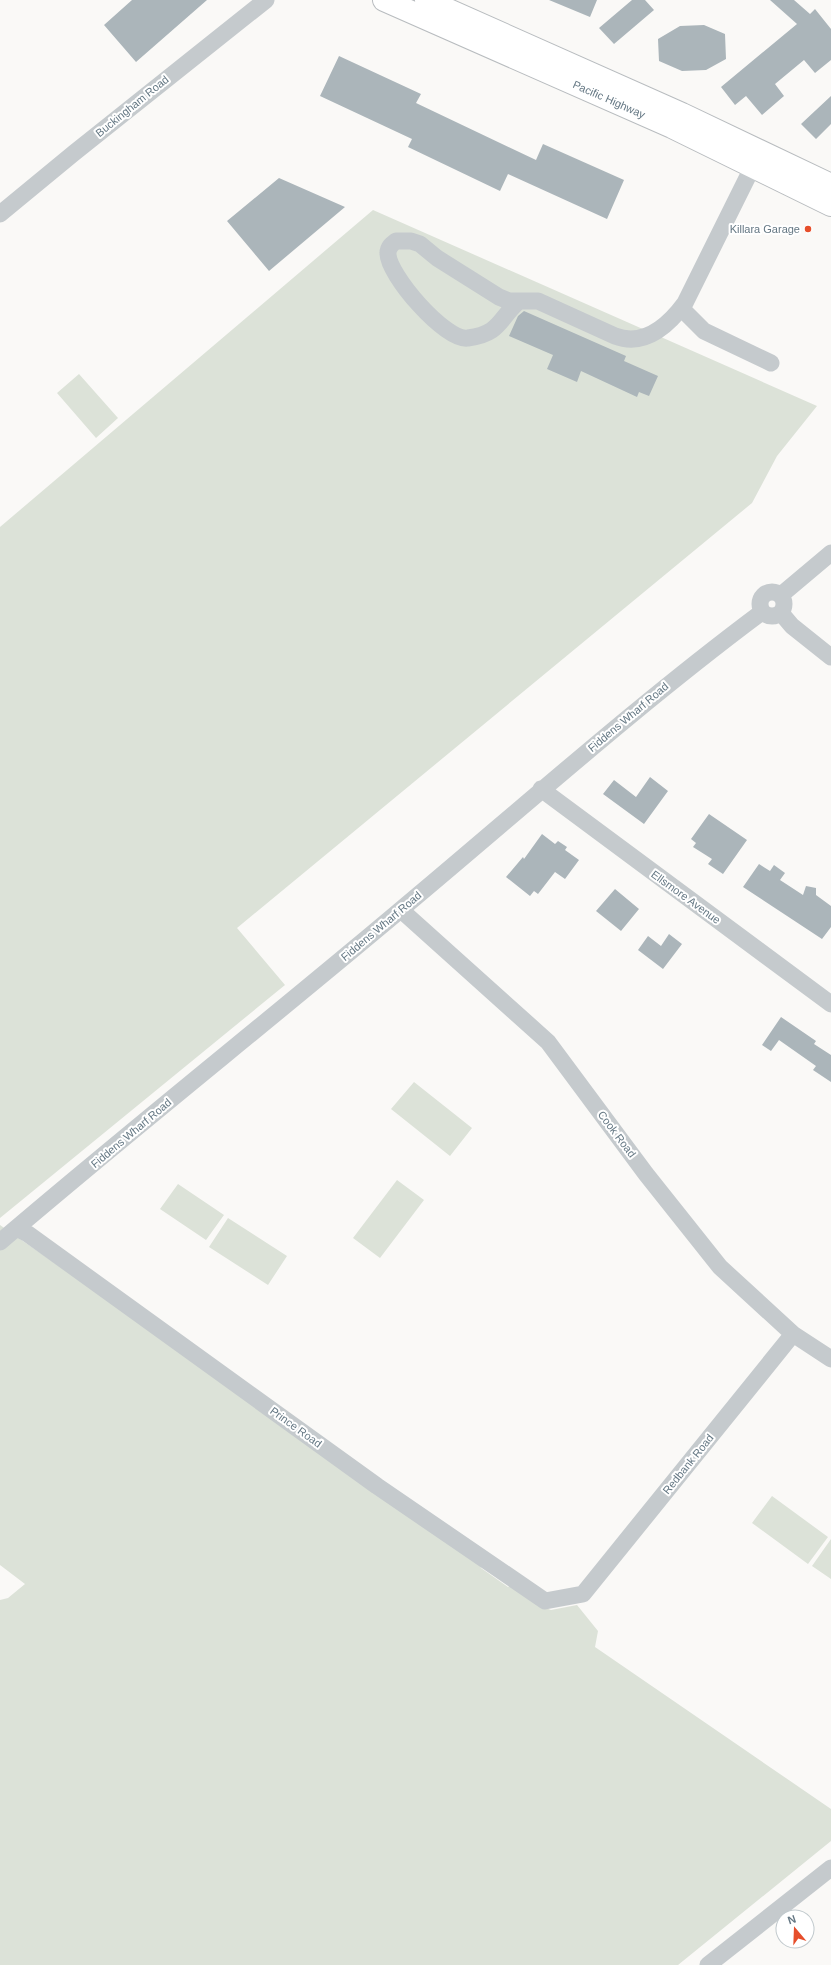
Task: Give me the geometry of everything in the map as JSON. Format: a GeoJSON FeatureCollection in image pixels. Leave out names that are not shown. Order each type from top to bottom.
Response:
{"type":"FeatureCollection","features":[{"type":"Feature","properties":{"kind":"highway","name":"Pacific Highway"},"geometry":{"type":"LineString","coordinates":[[384,0],[672,127],[831,205]]}},
{"type":"Feature","properties":{"kind":"highway","name":"Pacific Highway"},"geometry":{"type":"LineString","coordinates":[[426,0],[682,114],[831,185]]}},
{"type":"Feature","properties":{"kind":"street","name":"Buckingham Road"},"geometry":{"type":"LineString","coordinates":[[0,214],[266,0]]}},
{"type":"Feature","properties":{"kind":"street"},"geometry":{"type":"LineString","coordinates":[[518,302],[493,330],[466,339],[458,337],[446,330],[410,294],[391,268],[387,254],[388,248],[396,241],[411,241],[420,244],[437,258],[499,297],[509,301],[518,302],[538,301],[615,336],[631,340],[648,336],[673,318],[681,308],[753,166]]}},
{"type":"Feature","properties":{"kind":"street"},"geometry":{"type":"LineString","coordinates":[[681,308],[704,331],[771,363]]}},
{"type":"Feature","properties":{"kind":"street"},"geometry":{"type":"LineString","coordinates":[[781,595],[831,553]]}},
{"type":"Feature","properties":{"kind":"street"},"geometry":{"type":"LineString","coordinates":[[772,592],[781,595],[785,604],[782,613],[772,617],[762,612],[760,603],[764,595],[772,592]]}},
{"type":"Feature","properties":{"kind":"street","name":"Fiddens Wharf Road"},"geometry":{"type":"LineString","coordinates":[[0,1242],[698,660],[762,612]]}},
{"type":"Feature","properties":{"kind":"street"},"geometry":{"type":"LineString","coordinates":[[782,613],[792,626],[831,657]]}},
{"type":"Feature","properties":{"kind":"street","name":"Ellsmore Avenue"},"geometry":{"type":"LineString","coordinates":[[541,790],[831,1004]]}},
{"type":"Feature","properties":{"kind":"street","name":"Cook Road"},"geometry":{"type":"LineString","coordinates":[[400,910],[548,1042],[646,1174],[720,1267],[793,1334],[831,1359]]}},
{"type":"Feature","properties":{"kind":"street","name":"Prince Road"},"geometry":{"type":"LineString","coordinates":[[17,1228],[28,1234],[377,1486],[545,1601],[583,1594]]}},
{"type":"Feature","properties":{"kind":"street","name":"Redbank Road"},"geometry":{"type":"LineString","coordinates":[[583,1594],[793,1334]]}},
{"type":"Feature","properties":{"kind":"street"},"geometry":{"type":"LineString","coordinates":[[708,1965],[831,1868]]}},
{"type":"Feature","properties":{"kind":"shaded area"},"geometry":{"type":"Polygon","coordinates":[[[373,210],[817,406],[777,456],[752,503],[237,928],[285,985],[0,1218],[0,527],[373,210]]]}},
{"type":"Feature","properties":{"kind":"shaded area"},"geometry":{"type":"Polygon","coordinates":[[[79,374],[118,418],[96,438],[57,393],[79,374]]]}},
{"type":"Feature","properties":{"kind":"shaded area"},"geometry":{"type":"Polygon","coordinates":[[[414,1082],[472,1128],[450,1156],[391,1109],[414,1082]]]}},
{"type":"Feature","properties":{"kind":"shaded area"},"geometry":{"type":"Polygon","coordinates":[[[397,1180],[424,1200],[380,1258],[353,1238],[397,1180]]]}},
{"type":"Feature","properties":{"kind":"shaded area"},"geometry":{"type":"Polygon","coordinates":[[[178,1184],[224,1215],[206,1240],[160,1209],[178,1184]]]}},
{"type":"Feature","properties":{"kind":"shaded area"},"geometry":{"type":"Polygon","coordinates":[[[228,1218],[287,1256],[268,1285],[209,1247],[228,1218]]]}},
{"type":"Feature","properties":{"kind":"shaded area"},"geometry":{"type":"Polygon","coordinates":[[[0,1225],[477,1557],[481,1568],[508,1587],[516,1581],[538,1605],[551,1610],[577,1605],[598,1631],[595,1647],[831,1809],[831,1841],[678,1965],[0,1965],[0,1600],[8,1598],[25,1584],[0,1565],[0,1225]]]}},
{"type":"Feature","properties":{"kind":"shaded area"},"geometry":{"type":"Polygon","coordinates":[[[772,1496],[828,1537],[808,1564],[752,1523],[772,1496]]]}},
{"type":"Feature","properties":{"kind":"shaded area"},"geometry":{"type":"Polygon","coordinates":[[[831,1539],[831,1579],[812,1566],[831,1539]]]}},
{"type":"Feature","properties":{"kind":"building"},"geometry":{"type":"Polygon","coordinates":[[[132,0],[207,0],[136,62],[104,25],[132,0]]]}},
{"type":"Feature","properties":{"kind":"building"},"geometry":{"type":"Polygon","coordinates":[[[549,0],[597,0],[590,17],[549,0]]]}},
{"type":"Feature","properties":{"kind":"building"},"geometry":{"type":"Polygon","coordinates":[[[632,0],[645,0],[654,10],[614,44],[599,28],[632,0]]]}},
{"type":"Feature","properties":{"kind":"building"},"geometry":{"type":"Polygon","coordinates":[[[770,0],[794,0],[810,14],[815,9],[831,29],[831,60],[815,73],[804,60],[775,84],[784,96],[762,115],[746,96],[735,105],[721,87],[797,24],[770,0]]]}},
{"type":"Feature","properties":{"kind":"building"},"geometry":{"type":"Polygon","coordinates":[[[704,25],[725,34],[726,59],[706,70],[682,71],[659,61],[658,39],[680,26],[704,25]]]}},
{"type":"Feature","properties":{"kind":"building"},"geometry":{"type":"Polygon","coordinates":[[[339,56],[421,94],[416,103],[536,160],[543,144],[624,180],[607,219],[508,174],[500,191],[408,147],[412,139],[320,96],[339,56]]]}},
{"type":"Feature","properties":{"kind":"building"},"geometry":{"type":"Polygon","coordinates":[[[831,96],[831,124],[816,139],[801,124],[831,96]]]}},
{"type":"Feature","properties":{"kind":"building"},"geometry":{"type":"Polygon","coordinates":[[[279,178],[345,207],[269,271],[227,221],[279,178]]]}},
{"type":"Feature","properties":{"kind":"building"},"geometry":{"type":"Polygon","coordinates":[[[524,311],[626,356],[624,361],[658,376],[649,396],[639,392],[637,397],[581,371],[577,382],[547,369],[553,355],[509,336],[518,316],[524,311]]]}},
{"type":"Feature","properties":{"kind":"building"},"geometry":{"type":"Polygon","coordinates":[[[650,777],[668,791],[644,824],[603,794],[614,780],[636,797],[650,777]]]}},
{"type":"Feature","properties":{"kind":"building"},"geometry":{"type":"Polygon","coordinates":[[[709,814],[747,840],[723,874],[708,864],[712,859],[693,847],[696,843],[691,839],[709,814]]]}},
{"type":"Feature","properties":{"kind":"building"},"geometry":{"type":"Polygon","coordinates":[[[542,834],[555,844],[558,841],[567,847],[565,850],[579,860],[565,879],[555,872],[538,894],[534,891],[530,896],[506,877],[523,857],[524,859],[542,834]]]}},
{"type":"Feature","properties":{"kind":"building"},"geometry":{"type":"Polygon","coordinates":[[[759,864],[770,871],[774,865],[785,873],[780,880],[803,895],[806,886],[816,888],[816,895],[831,906],[831,927],[822,939],[743,887],[759,864]]]}},
{"type":"Feature","properties":{"kind":"building"},"geometry":{"type":"Polygon","coordinates":[[[615,889],[639,909],[621,931],[596,911],[615,889]]]}},
{"type":"Feature","properties":{"kind":"building"},"geometry":{"type":"Polygon","coordinates":[[[669,934],[682,944],[663,969],[638,950],[648,936],[661,946],[669,934]]]}},
{"type":"Feature","properties":{"kind":"building"},"geometry":{"type":"Polygon","coordinates":[[[781,1017],[816,1041],[814,1044],[831,1055],[831,1082],[813,1070],[816,1066],[779,1040],[771,1051],[762,1045],[781,1017]]]}},
{"type":"Feature","properties":{"kind":"place","name":"Killara Garage"},"geometry":{"type":"Point","coordinates":[808,229]}}]}
